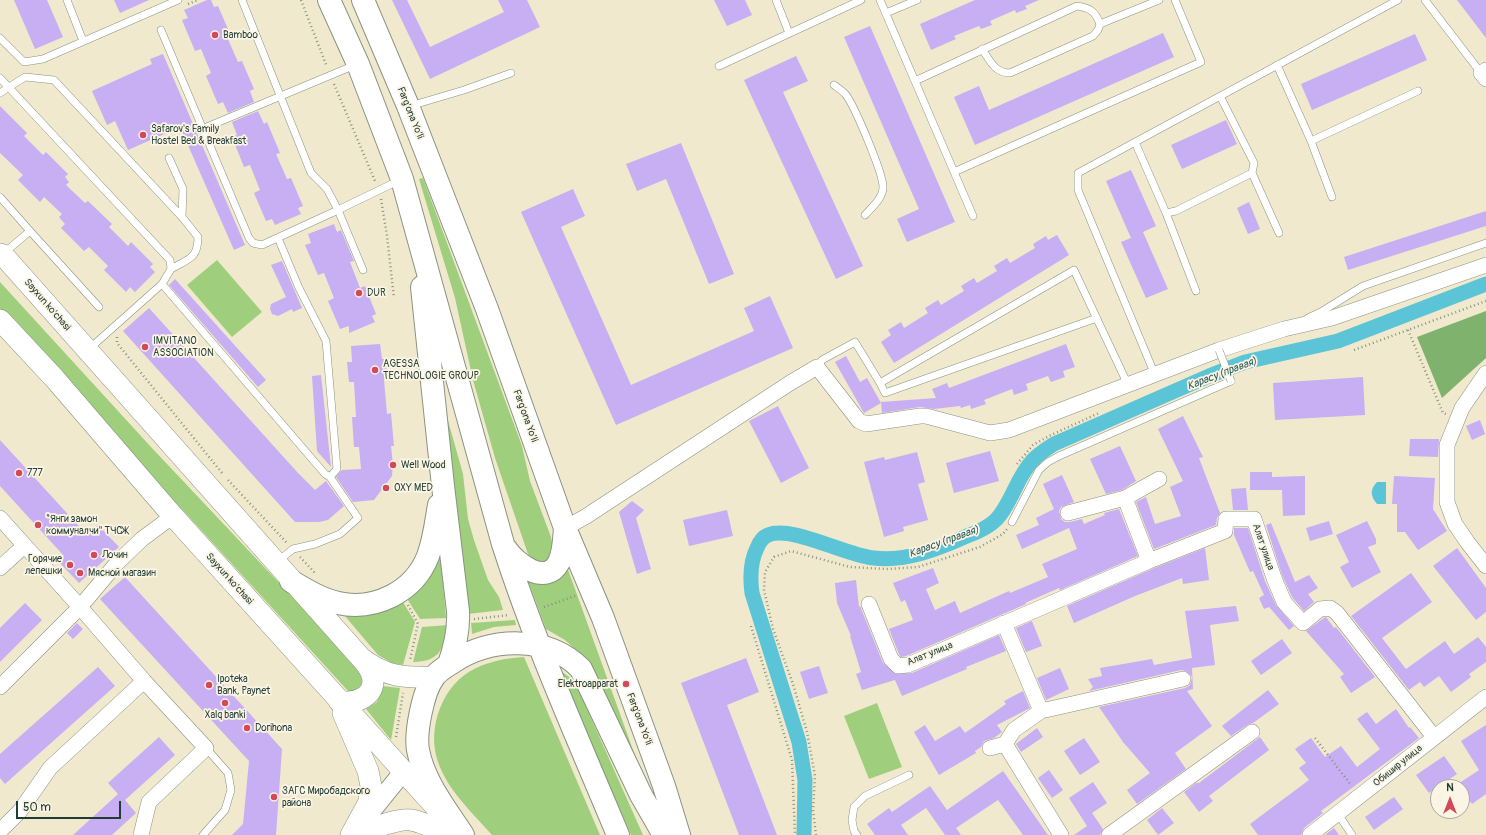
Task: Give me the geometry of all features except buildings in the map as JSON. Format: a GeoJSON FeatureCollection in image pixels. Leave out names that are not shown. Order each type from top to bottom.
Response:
{"type":"FeatureCollection","features":[{"type":"Feature","properties":{"kind":"main road"},"geometry":{"type":"LineString","coordinates":[[329,0],[358,64],[402,179],[517,587],[539,646],[618,835]]}},
{"type":"Feature","properties":{"kind":"main road","name":"Farg'ona Yo'li"},"geometry":{"type":"LineString","coordinates":[[363,0],[408,106],[487,309],[565,528],[603,618],[664,786],[679,835]]}},
{"type":"Feature","properties":{"kind":"main road"},"geometry":{"type":"LineString","coordinates":[[415,222],[442,486],[451,547],[459,620],[456,642],[423,704],[418,735],[418,749],[427,776],[439,799],[462,835]]}},
{"type":"Feature","properties":{"kind":"main road","name":"Sayxun ko'chasi"},"geometry":{"type":"LineString","coordinates":[[1,253],[361,658],[376,668],[391,675],[412,678],[441,671]]}},
{"type":"Feature","properties":{"kind":"main road","name":"Sayxun ko'chasi"},"geometry":{"type":"LineString","coordinates":[[0,320],[55,379],[173,516],[403,772],[462,835]]}},
{"type":"Feature","properties":{"kind":"main road"},"geometry":{"type":"LineString","coordinates":[[292,581],[316,595],[339,603],[354,604],[371,602],[386,599],[400,592],[414,578],[428,556],[442,486]]}},
{"type":"Feature","properties":{"kind":"main road"},"geometry":{"type":"LineString","coordinates":[[504,544],[512,556],[522,566],[533,571],[545,572],[555,567],[559,562],[563,549],[565,528]]}},
{"type":"Feature","properties":{"kind":"main road"},"geometry":{"type":"LineString","coordinates":[[441,671],[467,653],[491,646],[505,644],[539,646],[561,653],[581,669],[641,795],[664,835]]}},
{"type":"Feature","properties":{"kind":"main road"},"geometry":{"type":"LineString","coordinates":[[339,701],[348,703],[357,701],[364,698],[369,691],[372,683],[372,675],[368,666],[361,658]]}},
{"type":"Feature","properties":{"kind":"main road"},"geometry":{"type":"LineString","coordinates":[[339,701],[358,750],[368,771],[371,786],[369,802],[352,835]]}},
{"type":"Feature","properties":{"kind":"main road"},"geometry":{"type":"LineString","coordinates":[[403,772],[418,735]]}},
{"type":"Feature","properties":{"kind":"main road"},"geometry":{"type":"LineString","coordinates":[[352,835],[400,820],[420,822],[449,835]]}},
{"type":"Feature","properties":{"kind":"street"},"geometry":{"type":"LineString","coordinates":[[565,528],[585,517],[790,383],[817,368],[859,421],[866,424],[926,416],[990,433],[1009,430],[1219,350],[1284,329],[1332,318],[1486,265]]}},
{"type":"Feature","properties":{"kind":"street"},"geometry":{"type":"LineString","coordinates":[[1486,373],[1462,408],[1447,445],[1447,502],[1455,524],[1486,566]]}},
{"type":"Feature","properties":{"kind":"street"},"geometry":{"type":"LineString","coordinates":[[1068,513],[1125,498],[1159,479]]}},
{"type":"Feature","properties":{"kind":"street"},"geometry":{"type":"LineString","coordinates":[[1125,498],[1149,561]]}},
{"type":"Feature","properties":{"kind":"street"},"geometry":{"type":"LineString","coordinates":[[0,687],[80,607],[117,563],[142,539],[173,516]]}},
{"type":"Feature","properties":{"kind":"street"},"geometry":{"type":"LineString","coordinates":[[0,518],[144,681],[206,748],[149,802],[141,835]]}},
{"type":"Feature","properties":{"kind":"street","name":"Алат улица"},"geometry":{"type":"LineString","coordinates":[[869,604],[890,659],[898,666],[908,664],[1149,561],[1225,532],[1226,519],[1254,519],[1274,578],[1284,602],[1303,623],[1320,609],[1330,608],[1337,613],[1434,737]]}},
{"type":"Feature","properties":{"kind":"street"},"geometry":{"type":"LineString","coordinates":[[0,568],[24,546]]}},
{"type":"Feature","properties":{"kind":"street"},"geometry":{"type":"LineString","coordinates":[[1004,623],[1041,711]]}},
{"type":"Feature","properties":{"kind":"street"},"geometry":{"type":"LineString","coordinates":[[990,748],[1005,744],[1014,730],[1041,711],[1183,679]]}},
{"type":"Feature","properties":{"kind":"street"},"geometry":{"type":"LineString","coordinates":[[0,831],[20,811],[50,768],[144,681]]}},
{"type":"Feature","properties":{"kind":"street","name":"Обишир улица"},"geometry":{"type":"LineString","coordinates":[[1310,835],[1434,737],[1484,705]]}},
{"type":"Feature","properties":{"kind":"street"},"geometry":{"type":"LineString","coordinates":[[1109,835],[1252,732]]}},
{"type":"Feature","properties":{"kind":"street"},"geometry":{"type":"LineString","coordinates":[[1005,744],[1061,835]]}},
{"type":"Feature","properties":{"kind":"street"},"geometry":{"type":"LineString","coordinates":[[352,835],[403,772]]}},
{"type":"Feature","properties":{"kind":"lane"},"geometry":{"type":"LineString","coordinates":[[67,0],[83,41]]}},
{"type":"Feature","properties":{"kind":"lane"},"geometry":{"type":"LineString","coordinates":[[0,38],[24,62],[43,59],[176,0]]}},
{"type":"Feature","properties":{"kind":"lane"},"geometry":{"type":"LineString","coordinates":[[242,0],[311,173],[327,189],[338,210],[363,270]]}},
{"type":"Feature","properties":{"kind":"lane"},"geometry":{"type":"LineString","coordinates":[[776,0],[789,32]]}},
{"type":"Feature","properties":{"kind":"lane"},"geometry":{"type":"LineString","coordinates":[[719,66],[789,32],[861,0]]}},
{"type":"Feature","properties":{"kind":"lane"},"geometry":{"type":"LineString","coordinates":[[880,0],[973,216]]}},
{"type":"Feature","properties":{"kind":"lane"},"geometry":{"type":"LineString","coordinates":[[886,13],[917,0]]}},
{"type":"Feature","properties":{"kind":"lane"},"geometry":{"type":"LineString","coordinates":[[1100,24],[1159,0]]}},
{"type":"Feature","properties":{"kind":"lane"},"geometry":{"type":"LineString","coordinates":[[954,172],[1200,62],[1175,0]]}},
{"type":"Feature","properties":{"kind":"lane"},"geometry":{"type":"LineString","coordinates":[[1155,375],[1078,190],[1078,173],[1398,0]]}},
{"type":"Feature","properties":{"kind":"lane"},"geometry":{"type":"LineString","coordinates":[[1425,0],[1484,74]]}},
{"type":"Feature","properties":{"kind":"lane"},"geometry":{"type":"LineString","coordinates":[[915,81],[982,49],[1077,6],[1086,7],[1096,14],[1100,24],[1098,30],[1093,36],[1010,73],[1004,73],[998,70],[982,49]]}},
{"type":"Feature","properties":{"kind":"lane"},"geometry":{"type":"LineString","coordinates":[[161,30],[249,238],[253,243],[262,245],[402,179]]}},
{"type":"Feature","properties":{"kind":"lane"},"geometry":{"type":"LineString","coordinates":[[202,129],[358,64]]}},
{"type":"Feature","properties":{"kind":"lane"},"geometry":{"type":"LineString","coordinates":[[1277,65],[1311,141],[1332,197]]}},
{"type":"Feature","properties":{"kind":"lane"},"geometry":{"type":"LineString","coordinates":[[408,106],[464,90],[511,73]]}},
{"type":"Feature","properties":{"kind":"lane"},"geometry":{"type":"LineString","coordinates":[[0,93],[8,86],[25,77],[54,80],[182,217],[198,237],[198,249],[192,258],[171,269],[162,284],[87,351]]}},
{"type":"Feature","properties":{"kind":"lane"},"geometry":{"type":"LineString","coordinates":[[0,78],[170,260],[171,269]]}},
{"type":"Feature","properties":{"kind":"lane"},"geometry":{"type":"LineString","coordinates":[[834,85],[845,94],[852,107],[876,161],[883,187],[879,199],[865,215]]}},
{"type":"Feature","properties":{"kind":"lane"},"geometry":{"type":"LineString","coordinates":[[1311,141],[1418,91]]}},
{"type":"Feature","properties":{"kind":"lane"},"geometry":{"type":"LineString","coordinates":[[1220,96],[1254,163],[1252,173],[1279,232]]}},
{"type":"Feature","properties":{"kind":"lane"},"geometry":{"type":"LineString","coordinates":[[1135,142],[1166,213],[1196,291]]}},
{"type":"Feature","properties":{"kind":"lane"},"geometry":{"type":"LineString","coordinates":[[169,158],[183,189],[182,217]]}},
{"type":"Feature","properties":{"kind":"lane"},"geometry":{"type":"LineString","coordinates":[[1166,213],[1176,211],[1252,173]]}},
{"type":"Feature","properties":{"kind":"lane"},"geometry":{"type":"LineString","coordinates":[[0,197],[99,307]]}},
{"type":"Feature","properties":{"kind":"lane"},"geometry":{"type":"LineString","coordinates":[[1,253],[30,231]]}},
{"type":"Feature","properties":{"kind":"lane"},"geometry":{"type":"LineString","coordinates":[[278,238],[299,288],[326,341],[337,469],[330,477]]}},
{"type":"Feature","properties":{"kind":"lane"},"geometry":{"type":"LineString","coordinates":[[1284,329],[1320,312],[1363,286],[1486,242]]}},
{"type":"Feature","properties":{"kind":"lane"},"geometry":{"type":"LineString","coordinates":[[880,383],[1074,270],[1128,385]]}},
{"type":"Feature","properties":{"kind":"lane"},"geometry":{"type":"LineString","coordinates":[[162,284],[325,474],[330,477],[358,518],[340,534],[315,544],[293,549],[275,563]]}},
{"type":"Feature","properties":{"kind":"lane"},"geometry":{"type":"LineString","coordinates":[[817,368],[822,360],[855,342],[885,393],[1097,318]]}},
{"type":"Feature","properties":{"kind":"lane"},"geometry":{"type":"LineString","coordinates":[[1012,522],[1039,470],[1048,462],[1231,381],[1219,350]]}},
{"type":"Feature","properties":{"kind":"lane"},"geometry":{"type":"LineString","coordinates":[[203,835],[225,810],[231,790],[228,773],[206,748]]}},
{"type":"Feature","properties":{"kind":"lane"},"geometry":{"type":"LineString","coordinates":[[857,835],[854,831],[852,820],[854,807],[865,796],[909,775]]}},
{"type":"Feature","properties":{"kind":"lane"},"geometry":{"type":"LineString","coordinates":[[1338,814],[1352,835]]}},
{"type":"Feature","properties":{"kind":"path"},"geometry":{"type":"LineString","coordinates":[[301,0],[383,206],[394,298]]}},
{"type":"Feature","properties":{"kind":"path"},"geometry":{"type":"LineString","coordinates":[[1354,350],[1486,301]]}},
{"type":"Feature","properties":{"kind":"path"},"geometry":{"type":"LineString","coordinates":[[120,321],[117,343],[223,475],[318,576]]}},
{"type":"Feature","properties":{"kind":"path"},"geometry":{"type":"LineString","coordinates":[[1408,330],[1443,413],[1457,419]]}},
{"type":"Feature","properties":{"kind":"path"},"geometry":{"type":"LineString","coordinates":[[1017,464],[1033,445],[1104,410]]}},
{"type":"Feature","properties":{"kind":"path"},"geometry":{"type":"LineString","coordinates":[[816,835],[813,810],[815,776],[807,732],[793,684],[774,629],[764,590],[765,572],[774,556],[791,551],[850,567],[886,569],[918,568],[980,547],[1003,534],[1012,522]]}},
{"type":"Feature","properties":{"kind":"path"},"geometry":{"type":"LineString","coordinates":[[538,609],[579,594]]}},
{"type":"Feature","properties":{"kind":"path"},"geometry":{"type":"LineString","coordinates":[[407,604],[418,624],[409,661]]}},
{"type":"Feature","properties":{"kind":"path"},"geometry":{"type":"LineString","coordinates":[[459,620],[511,615]]}},
{"type":"Feature","properties":{"kind":"path"},"geometry":{"type":"LineString","coordinates":[[750,626],[792,760],[795,835]]}},
{"type":"Feature","properties":{"kind":"path"},"geometry":{"type":"LineString","coordinates":[[396,739],[403,692]]}},
{"type":"Feature","properties":{"kind":"path"},"geometry":{"type":"LineString","coordinates":[[1315,738],[1360,796]]}},
{"type":"Feature","properties":{"kind":"green space"},"geometry":{"type":"Polygon","coordinates":[[[423,178],[522,446],[530,481],[551,537],[554,552],[545,563],[532,560],[528,554],[495,458],[473,380],[455,298],[419,179],[423,178]]]}},
{"type":"Feature","properties":{"kind":"green space"},"geometry":{"type":"Polygon","coordinates":[[[217,260],[262,312],[232,337],[187,285],[217,260]]]}},
{"type":"Feature","properties":{"kind":"green space"},"geometry":{"type":"Polygon","coordinates":[[[0,282],[151,447],[366,675],[365,687],[351,692],[348,691],[0,310],[0,282]]]}},
{"type":"Feature","properties":{"kind":"green space"},"geometry":{"type":"Polygon","coordinates":[[[1486,311],[1486,358],[1442,398],[1417,337],[1486,311]]]}},
{"type":"Feature","properties":{"kind":"green space"},"geometry":{"type":"Polygon","coordinates":[[[442,399],[463,474],[468,519],[474,540],[488,580],[499,597],[503,610],[468,614],[442,399]]]}},
{"type":"Feature","properties":{"kind":"green space"},"geometry":{"type":"Polygon","coordinates":[[[440,547],[446,618],[420,619],[404,594],[440,547]]]}},
{"type":"Feature","properties":{"kind":"green space"},"geometry":{"type":"Polygon","coordinates":[[[566,564],[646,786],[587,660],[565,640],[546,629],[527,578],[566,564]]]}},
{"type":"Feature","properties":{"kind":"green space"},"geometry":{"type":"Polygon","coordinates":[[[400,597],[415,622],[403,665],[392,663],[378,655],[339,609],[400,597]]]}},
{"type":"Feature","properties":{"kind":"green space"},"geometry":{"type":"Polygon","coordinates":[[[515,620],[516,625],[494,627],[472,634],[471,623],[515,620]]]}},
{"type":"Feature","properties":{"kind":"green space"},"geometry":{"type":"Polygon","coordinates":[[[448,625],[445,640],[439,652],[429,659],[413,662],[422,627],[448,625]]]}},
{"type":"Feature","properties":{"kind":"green space"},"geometry":{"type":"Polygon","coordinates":[[[524,657],[600,835],[492,835],[461,801],[442,773],[435,749],[434,735],[436,721],[446,695],[454,684],[464,675],[476,668],[499,660],[524,657]]]}},
{"type":"Feature","properties":{"kind":"green space"},"geometry":{"type":"Polygon","coordinates":[[[559,670],[571,678],[579,691],[643,835],[631,835],[559,670]]]}},
{"type":"Feature","properties":{"kind":"green space"},"geometry":{"type":"Polygon","coordinates":[[[382,686],[400,688],[391,740],[366,709],[377,702],[382,686]]]}},
{"type":"Feature","properties":{"kind":"green space"},"geometry":{"type":"Polygon","coordinates":[[[877,703],[902,767],[869,779],[844,716],[877,703]]]}},
{"type":"Feature","properties":{"kind":"water"},"geometry":{"type":"Polygon","coordinates":[[[1377,482],[1386,482],[1386,504],[1377,504],[1373,498],[1372,490],[1377,482]]]}},
{"type":"Feature","properties":{"kind":"waterway","name":"Карасу (правая)"},"geometry":{"type":"LineString","coordinates":[[804,835],[805,780],[799,742],[752,593],[751,576],[753,559],[759,544],[764,537],[778,533],[791,534],[805,537],[863,556],[886,559],[910,556],[933,550],[985,528],[997,519],[1009,502],[1027,467],[1037,456],[1054,444],[1209,376],[1245,362],[1338,341],[1486,284]]}},
{"type":"Feature","properties":{"kind":"place","name":"Bamboo"},"geometry":{"type":"Point","coordinates":[215,35]}},
{"type":"Feature","properties":{"kind":"place","name":"Safarov's Family Hostel Bed & Breakfast"},"geometry":{"type":"Point","coordinates":[143,135]}},
{"type":"Feature","properties":{"kind":"place","name":"DUR"},"geometry":{"type":"Point","coordinates":[359,293]}},
{"type":"Feature","properties":{"kind":"place","name":"IMVITANO ASSOCIATION"},"geometry":{"type":"Point","coordinates":[145,347]}},
{"type":"Feature","properties":{"kind":"place","name":"AGESSA TECHNOLOGIE GROUP"},"geometry":{"type":"Point","coordinates":[375,370]}},
{"type":"Feature","properties":{"kind":"place","name":"Well Wood"},"geometry":{"type":"Point","coordinates":[393,465]}},
{"type":"Feature","properties":{"kind":"place","name":"777"},"geometry":{"type":"Point","coordinates":[19,473]}},
{"type":"Feature","properties":{"kind":"place","name":"OXY MED"},"geometry":{"type":"Point","coordinates":[386,488]}},
{"type":"Feature","properties":{"kind":"place","name":"\"Янги замон коммуналчи\" ТЧСЖ"},"geometry":{"type":"Point","coordinates":[38,525]}},
{"type":"Feature","properties":{"kind":"place","name":"Лочин"},"geometry":{"type":"Point","coordinates":[94,555]}},
{"type":"Feature","properties":{"kind":"place","name":"Горячие лепешки"},"geometry":{"type":"Point","coordinates":[70,565]}},
{"type":"Feature","properties":{"kind":"place","name":"Мясной магазин"},"geometry":{"type":"Point","coordinates":[80,573]}},
{"type":"Feature","properties":{"kind":"place","name":"Elektroapparat"},"geometry":{"type":"Point","coordinates":[626,684]}},
{"type":"Feature","properties":{"kind":"place","name":"Ipoteka Bank, Paynet"},"geometry":{"type":"Point","coordinates":[209,685]}},
{"type":"Feature","properties":{"kind":"place","name":"Xalq banki"},"geometry":{"type":"Point","coordinates":[225,703]}},
{"type":"Feature","properties":{"kind":"place","name":"Dorihona"},"geometry":{"type":"Point","coordinates":[247,728]}},
{"type":"Feature","properties":{"kind":"place","name":"ЗАГС Миробадского района"},"geometry":{"type":"Point","coordinates":[274,797]}}]}
